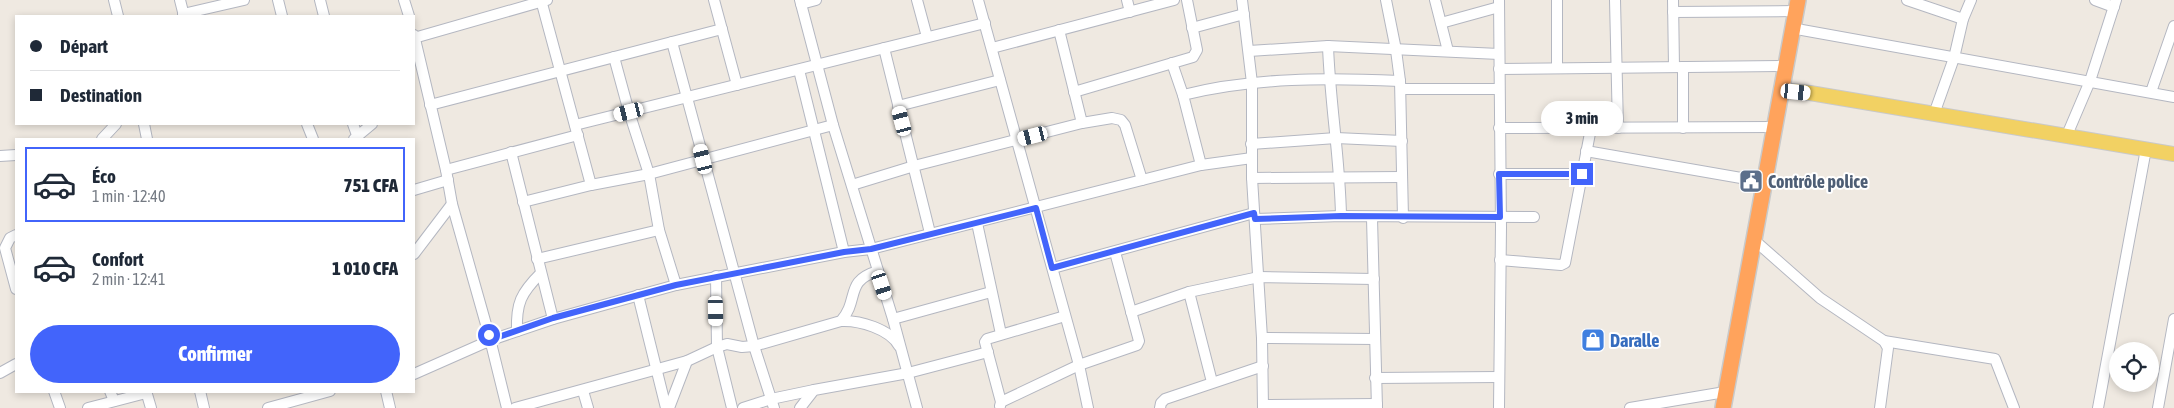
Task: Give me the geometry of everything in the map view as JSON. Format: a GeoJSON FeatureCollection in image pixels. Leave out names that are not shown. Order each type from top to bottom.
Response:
{"type":"FeatureCollection","features":[{"type":"Feature","properties":{"kind":"highway"},"geometry":{"type":"LineString","coordinates":[[1723,408],[1797,6]]}},
{"type":"Feature","properties":{"kind":"main road"},"geometry":{"type":"LineString","coordinates":[[1781,90],[1810,93],[2174,154]]}},
{"type":"Feature","properties":{"kind":"street"},"geometry":{"type":"LineString","coordinates":[[114,0],[118,15]]}},
{"type":"Feature","properties":{"kind":"street"},"geometry":{"type":"LineString","coordinates":[[180,0],[184,15],[244,0]]}},
{"type":"Feature","properties":{"kind":"street"},"geometry":{"type":"LineString","coordinates":[[278,0],[282,15]]}},
{"type":"Feature","properties":{"kind":"street"},"geometry":{"type":"LineString","coordinates":[[320,0],[324,15]]}},
{"type":"Feature","properties":{"kind":"street"},"geometry":{"type":"LineString","coordinates":[[404,0],[408,15]]}},
{"type":"Feature","properties":{"kind":"street"},"geometry":{"type":"LineString","coordinates":[[507,408],[452,204],[447,175],[415,42],[543,0],[590,185]]}},
{"type":"Feature","properties":{"kind":"street"},"geometry":{"type":"LineString","coordinates":[[714,0],[738,85]]}},
{"type":"Feature","properties":{"kind":"street"},"geometry":{"type":"LineString","coordinates":[[816,0],[800,2],[833,126],[893,319],[917,408]]}},
{"type":"Feature","properties":{"kind":"street"},"geometry":{"type":"LineString","coordinates":[[917,0],[927,37]]}},
{"type":"Feature","properties":{"kind":"street"},"geometry":{"type":"LineString","coordinates":[[978,0],[1036,208],[1088,408]]}},
{"type":"Feature","properties":{"kind":"street"},"geometry":{"type":"LineString","coordinates":[[1127,0],[1130,12]]}},
{"type":"Feature","properties":{"kind":"street"},"geometry":{"type":"LineString","coordinates":[[992,48],[1174,0]]}},
{"type":"Feature","properties":{"kind":"street"},"geometry":{"type":"LineString","coordinates":[[1074,92],[1193,57],[1197,50],[1187,0]]}},
{"type":"Feature","properties":{"kind":"street"},"geometry":{"type":"LineString","coordinates":[[1242,0],[1252,83],[1252,178],[1262,338],[1263,406],[1377,406],[1372,218]]}},
{"type":"Feature","properties":{"kind":"street"},"geometry":{"type":"LineString","coordinates":[[1386,0],[1401,85],[1403,218]]}},
{"type":"Feature","properties":{"kind":"street"},"geometry":{"type":"LineString","coordinates":[[1435,0],[1448,51]]}},
{"type":"Feature","properties":{"kind":"street"},"geometry":{"type":"LineString","coordinates":[[1557,0],[1557,68]]}},
{"type":"Feature","properties":{"kind":"street"},"geometry":{"type":"LineString","coordinates":[[1616,0],[1618,128]]}},
{"type":"Feature","properties":{"kind":"street"},"geometry":{"type":"LineString","coordinates":[[1673,0],[1683,128]]}},
{"type":"Feature","properties":{"kind":"street"},"geometry":{"type":"LineString","coordinates":[[1907,0],[1963,19]]}},
{"type":"Feature","properties":{"kind":"street"},"geometry":{"type":"LineString","coordinates":[[1934,114],[1954,58],[1963,19],[1971,0]]}},
{"type":"Feature","properties":{"kind":"street"},"geometry":{"type":"LineString","coordinates":[[2067,135],[2090,81],[2115,4],[2095,0]]}},
{"type":"Feature","properties":{"kind":"street"},"geometry":{"type":"LineString","coordinates":[[1441,23],[1498,3],[1500,217],[1498,408]]}},
{"type":"Feature","properties":{"kind":"street"},"geometry":{"type":"LineString","coordinates":[[1673,12],[1797,6]]}},
{"type":"Feature","properties":{"kind":"street"},"geometry":{"type":"LineString","coordinates":[[1192,28],[1244,14]]}},
{"type":"Feature","properties":{"kind":"street"},"geometry":{"type":"LineString","coordinates":[[415,190],[447,175],[510,152],[629,112],[985,23]]}},
{"type":"Feature","properties":{"kind":"street"},"geometry":{"type":"LineString","coordinates":[[2151,92],[2174,26]]}},
{"type":"Feature","properties":{"kind":"street"},"geometry":{"type":"LineString","coordinates":[[1792,28],[2174,97]]}},
{"type":"Feature","properties":{"kind":"street"},"geometry":{"type":"LineString","coordinates":[[430,105],[722,29]]}},
{"type":"Feature","properties":{"kind":"street"},"geometry":{"type":"LineString","coordinates":[[1058,30],[1082,123]]}},
{"type":"Feature","properties":{"kind":"street"},"geometry":{"type":"LineString","coordinates":[[672,42],[754,346],[773,403]]}},
{"type":"Feature","properties":{"kind":"street"},"geometry":{"type":"LineString","coordinates":[[1249,51],[1328,46],[1372,46],[1396,50],[1499,54]]}},
{"type":"Feature","properties":{"kind":"street"},"geometry":{"type":"LineString","coordinates":[[1328,46],[1329,78],[1340,178],[1341,216]]}},
{"type":"Feature","properties":{"kind":"street"},"geometry":{"type":"LineString","coordinates":[[884,48],[930,233]]}},
{"type":"Feature","properties":{"kind":"street"},"geometry":{"type":"LineString","coordinates":[[614,57],[648,174],[659,230],[676,285]]}},
{"type":"Feature","properties":{"kind":"street"},"geometry":{"type":"LineString","coordinates":[[1172,64],[1183,95],[1200,165]]}},
{"type":"Feature","properties":{"kind":"street"},"geometry":{"type":"LineString","coordinates":[[1499,69],[1786,66]]}},
{"type":"Feature","properties":{"kind":"street"},"geometry":{"type":"LineString","coordinates":[[799,70],[844,252]]}},
{"type":"Feature","properties":{"kind":"street"},"geometry":{"type":"LineString","coordinates":[[1183,95],[1252,83],[1329,78],[1401,85],[1499,90]]}},
{"type":"Feature","properties":{"kind":"street"},"geometry":{"type":"LineString","coordinates":[[898,106],[1000,80]]}},
{"type":"Feature","properties":{"kind":"street"},"geometry":{"type":"LineString","coordinates":[[852,185],[914,166],[1082,123],[1112,118],[1121,120],[1125,125],[1142,180]]}},
{"type":"Feature","properties":{"kind":"street"},"geometry":{"type":"LineString","coordinates":[[103,138],[115,125]]}},
{"type":"Feature","properties":{"kind":"street"},"geometry":{"type":"LineString","coordinates":[[144,125],[147,138]]}},
{"type":"Feature","properties":{"kind":"street"},"geometry":{"type":"LineString","coordinates":[[307,125],[313,138]]}},
{"type":"Feature","properties":{"kind":"street"},"geometry":{"type":"LineString","coordinates":[[355,137],[371,125]]}},
{"type":"Feature","properties":{"kind":"street"},"geometry":{"type":"LineString","coordinates":[[523,202],[590,185],[648,174],[813,129],[833,126]]}},
{"type":"Feature","properties":{"kind":"street"},"geometry":{"type":"LineString","coordinates":[[1499,128],[1774,127]]}},
{"type":"Feature","properties":{"kind":"street"},"geometry":{"type":"LineString","coordinates":[[1500,260],[1561,265],[1565,263],[1591,128]]}},
{"type":"Feature","properties":{"kind":"street"},"geometry":{"type":"LineString","coordinates":[[1251,144],[1336,138],[1402,141]]}},
{"type":"Feature","properties":{"kind":"street"},"geometry":{"type":"LineString","coordinates":[[2098,408],[2146,149]]}},
{"type":"Feature","properties":{"kind":"street"},"geometry":{"type":"LineString","coordinates":[[1586,151],[1764,182]]}},
{"type":"Feature","properties":{"kind":"street"},"geometry":{"type":"LineString","coordinates":[[510,152],[553,318]]}},
{"type":"Feature","properties":{"kind":"street"},"geometry":{"type":"LineString","coordinates":[[0,156],[15,155]]}},
{"type":"Feature","properties":{"kind":"street"},"geometry":{"type":"LineString","coordinates":[[415,374],[490,340],[553,318],[676,285],[734,272],[844,252],[871,249],[1200,165],[1252,158]]}},
{"type":"Feature","properties":{"kind":"street"},"geometry":{"type":"LineString","coordinates":[[1499,174],[1582,174]]}},
{"type":"Feature","properties":{"kind":"street"},"geometry":{"type":"LineString","coordinates":[[1252,178],[1402,177]]}},
{"type":"Feature","properties":{"kind":"street"},"geometry":{"type":"LineString","coordinates":[[415,253],[452,204]]}},
{"type":"Feature","properties":{"kind":"street"},"geometry":{"type":"LineString","coordinates":[[1052,268],[1255,216],[1534,218]]}},
{"type":"Feature","properties":{"kind":"street"},"geometry":{"type":"LineString","coordinates":[[977,222],[1001,334]]}},
{"type":"Feature","properties":{"kind":"street"},"geometry":{"type":"LineString","coordinates":[[537,259],[659,230]]}},
{"type":"Feature","properties":{"kind":"street"},"geometry":{"type":"LineString","coordinates":[[15,236],[10,238],[5,248],[15,285]]}},
{"type":"Feature","properties":{"kind":"street"},"geometry":{"type":"LineString","coordinates":[[1753,240],[1820,298],[1884,341],[1995,359],[2014,408]]}},
{"type":"Feature","properties":{"kind":"street"},"geometry":{"type":"LineString","coordinates":[[1065,316],[986,339],[1000,405],[1078,365],[1137,345],[1139,341],[1115,252]]}},
{"type":"Feature","properties":{"kind":"street"},"geometry":{"type":"LineString","coordinates":[[841,321],[848,313],[858,281],[864,276],[878,272]]}},
{"type":"Feature","properties":{"kind":"street"},"geometry":{"type":"LineString","coordinates":[[517,331],[518,304],[531,283],[541,273]]}},
{"type":"Feature","properties":{"kind":"street"},"geometry":{"type":"LineString","coordinates":[[716,276],[717,346],[732,408]]}},
{"type":"Feature","properties":{"kind":"street"},"geometry":{"type":"LineString","coordinates":[[1132,312],[1189,292],[1258,277],[1374,279]]}},
{"type":"Feature","properties":{"kind":"street"},"geometry":{"type":"LineString","coordinates":[[893,319],[991,292]]}},
{"type":"Feature","properties":{"kind":"street"},"geometry":{"type":"LineString","coordinates":[[1189,292],[1212,382]]}},
{"type":"Feature","properties":{"kind":"street"},"geometry":{"type":"LineString","coordinates":[[638,295],[655,370],[668,408]]}},
{"type":"Feature","properties":{"kind":"street"},"geometry":{"type":"LineString","coordinates":[[2158,408],[2170,366],[2174,319]]}},
{"type":"Feature","properties":{"kind":"street"},"geometry":{"type":"LineString","coordinates":[[515,408],[583,391],[687,361],[717,346],[727,344],[742,348],[754,346],[841,321],[852,321],[872,326],[897,342],[901,350]]}},
{"type":"Feature","properties":{"kind":"street"},"geometry":{"type":"LineString","coordinates":[[1262,338],[1375,339]]}},
{"type":"Feature","properties":{"kind":"street"},"geometry":{"type":"LineString","coordinates":[[1880,408],[1888,357],[1888,348],[1884,341]]}},
{"type":"Feature","properties":{"kind":"street"},"geometry":{"type":"LineString","coordinates":[[743,408],[773,403],[814,390],[908,373],[988,352]]}},
{"type":"Feature","properties":{"kind":"street"},"geometry":{"type":"LineString","coordinates":[[668,408],[687,361]]}},
{"type":"Feature","properties":{"kind":"street"},"geometry":{"type":"LineString","coordinates":[[0,373],[15,365]]}},
{"type":"Feature","properties":{"kind":"street"},"geometry":{"type":"LineString","coordinates":[[1160,408],[1165,399],[1263,366]]}},
{"type":"Feature","properties":{"kind":"street"},"geometry":{"type":"LineString","coordinates":[[1375,378],[1499,377]]}},
{"type":"Feature","properties":{"kind":"street"},"geometry":{"type":"LineString","coordinates":[[800,408],[814,390]]}},
{"type":"Feature","properties":{"kind":"street"},"geometry":{"type":"LineString","coordinates":[[583,391],[588,408]]}},
{"type":"Feature","properties":{"kind":"street"},"geometry":{"type":"LineString","coordinates":[[1630,408],[1725,392]]}},
{"type":"Feature","properties":{"kind":"street"},"geometry":{"type":"LineString","coordinates":[[55,393],[60,408]]}},
{"type":"Feature","properties":{"kind":"street"},"geometry":{"type":"LineString","coordinates":[[88,408],[112,396],[138,393]]}},
{"type":"Feature","properties":{"kind":"street"},"geometry":{"type":"LineString","coordinates":[[146,393],[151,408]]}},
{"type":"Feature","properties":{"kind":"street"},"geometry":{"type":"LineString","coordinates":[[203,393],[204,408]]}},
{"type":"Feature","properties":{"kind":"street"},"geometry":{"type":"LineString","coordinates":[[268,408],[323,393]]}},
{"type":"Feature","properties":{"kind":"street"},"geometry":{"type":"LineString","coordinates":[[386,393],[390,408]]}},
{"type":"Feature","properties":{"kind":"place","name":"Contrôle police"},"geometry":{"type":"Point","coordinates":[1751,181]}},
{"type":"Feature","properties":{"kind":"place","name":"Daralle"},"geometry":{"type":"Point","coordinates":[1593,340]}},
{"type":"Feature","properties":{"kind":"route"},"geometry":{"type":"LineString","coordinates":[[489,335],[490,340],[553,318],[676,285],[734,272],[844,252],[871,249],[1036,208],[1052,268],[1254,213],[1255,219],[1341,216],[1372,218],[1500,217],[1499,174],[1582,174]]}}]}
